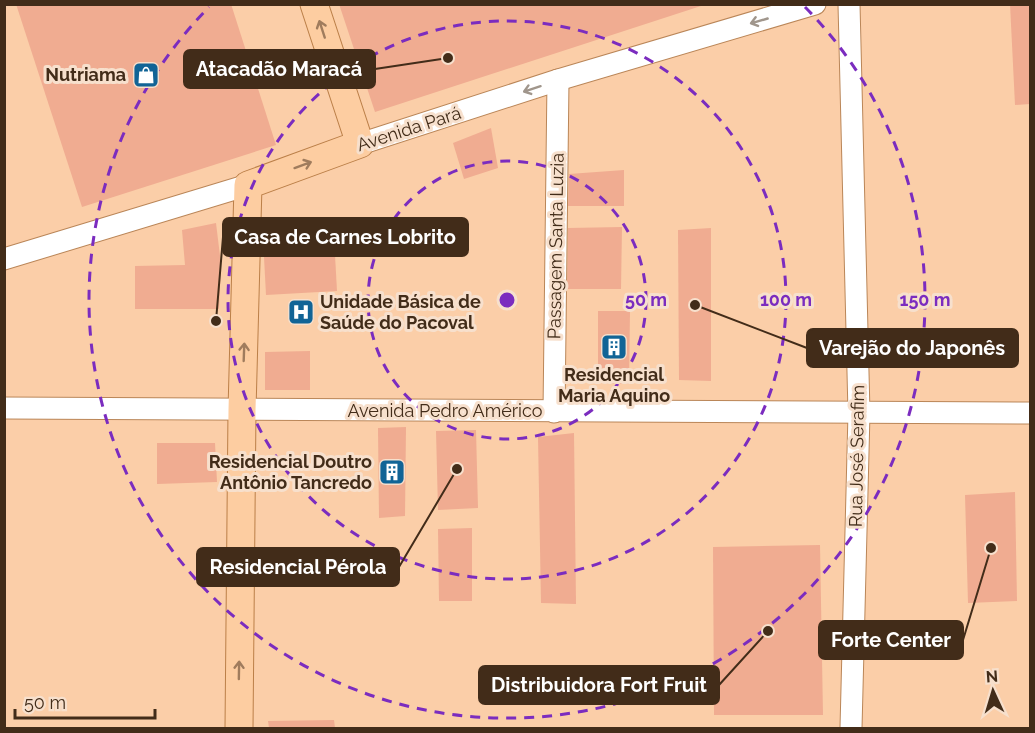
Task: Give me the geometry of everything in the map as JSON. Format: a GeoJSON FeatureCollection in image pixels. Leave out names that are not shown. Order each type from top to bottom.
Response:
{"type":"FeatureCollection","features":[{"type":"Feature","properties":{"kind":"main road"},"geometry":{"type":"LineString","coordinates":[[314,4],[360,144]]}},
{"type":"Feature","properties":{"kind":"main road","name":"Avenida Pará"},"geometry":{"type":"LineString","coordinates":[[248,185],[360,144]]}},
{"type":"Feature","properties":{"kind":"main road"},"geometry":{"type":"LineString","coordinates":[[239,729],[242,410],[248,185]]}},
{"type":"Feature","properties":{"kind":"street","name":"Avenida Pará"},"geometry":{"type":"LineString","coordinates":[[360,144],[558,80],[815,4]]}},
{"type":"Feature","properties":{"kind":"street","name":"Rua José Serafim"},"geometry":{"type":"LineString","coordinates":[[849,4],[860,413],[851,729]]}},
{"type":"Feature","properties":{"kind":"street","name":"Passagem Santa Luzia"},"geometry":{"type":"LineString","coordinates":[[554,412],[558,80]]}},
{"type":"Feature","properties":{"kind":"street","name":"Avenida Pará"},"geometry":{"type":"LineString","coordinates":[[4,260],[248,185]]}},
{"type":"Feature","properties":{"kind":"street","name":"Avenida Pedro Américo"},"geometry":{"type":"LineString","coordinates":[[4,408],[554,412],[1030,412]]}},
{"type":"Feature","properties":{"kind":"building","name":"Nutriama"},"geometry":{"type":"Polygon","coordinates":[[[16,4],[231,4],[276,145],[82,207],[16,4]]]}},
{"type":"Feature","properties":{"kind":"building"},"geometry":{"type":"Polygon","coordinates":[[[339,4],[704,4],[704,5],[375,112],[339,4]]]}},
{"type":"Feature","properties":{"kind":"building"},"geometry":{"type":"Polygon","coordinates":[[[1010,4],[1030,4],[1030,104],[1015,105],[1010,4]]]}},
{"type":"Feature","properties":{"kind":"building"},"geometry":{"type":"Polygon","coordinates":[[[491,128],[498,168],[464,179],[453,143],[491,128]]]}},
{"type":"Feature","properties":{"kind":"building"},"geometry":{"type":"Polygon","coordinates":[[[624,170],[624,206],[568,206],[569,174],[624,170]]]}},
{"type":"Feature","properties":{"kind":"building"},"geometry":{"type":"Polygon","coordinates":[[[216,223],[221,264],[219,309],[135,309],[135,266],[185,265],[182,230],[216,223]]]}},
{"type":"Feature","properties":{"kind":"building"},"geometry":{"type":"Polygon","coordinates":[[[622,227],[621,289],[567,289],[568,228],[622,227]]]}},
{"type":"Feature","properties":{"kind":"building"},"geometry":{"type":"Polygon","coordinates":[[[711,228],[711,381],[679,380],[678,230],[711,228]]]}},
{"type":"Feature","properties":{"kind":"building"},"geometry":{"type":"Polygon","coordinates":[[[335,255],[337,291],[266,295],[264,257],[335,255]]]}},
{"type":"Feature","properties":{"kind":"building","name":"Residencial Maria Aquino"},"geometry":{"type":"Polygon","coordinates":[[[598,311],[630,311],[629,384],[598,383],[598,311]]]}},
{"type":"Feature","properties":{"kind":"building"},"geometry":{"type":"Polygon","coordinates":[[[310,351],[310,390],[265,390],[265,352],[310,351]]]}},
{"type":"Feature","properties":{"kind":"building","name":"Residencial Doutro Antônio Tancredo"},"geometry":{"type":"Polygon","coordinates":[[[406,427],[405,516],[379,518],[378,428],[406,427]]]}},
{"type":"Feature","properties":{"kind":"building"},"geometry":{"type":"Polygon","coordinates":[[[476,430],[478,508],[438,510],[436,431],[476,430]]]}},
{"type":"Feature","properties":{"kind":"building"},"geometry":{"type":"Polygon","coordinates":[[[574,433],[576,604],[541,603],[538,437],[574,433]]]}},
{"type":"Feature","properties":{"kind":"building"},"geometry":{"type":"Polygon","coordinates":[[[157,443],[215,443],[217,482],[157,484],[157,443]]]}},
{"type":"Feature","properties":{"kind":"building"},"geometry":{"type":"Polygon","coordinates":[[[1015,492],[1017,601],[968,603],[965,495],[1015,492]]]}},
{"type":"Feature","properties":{"kind":"building"},"geometry":{"type":"Polygon","coordinates":[[[472,528],[472,601],[439,601],[438,529],[472,528]]]}},
{"type":"Feature","properties":{"kind":"building"},"geometry":{"type":"Polygon","coordinates":[[[820,545],[823,715],[714,715],[713,547],[820,545]]]}},
{"type":"Feature","properties":{"kind":"building"},"geometry":{"type":"Polygon","coordinates":[[[334,720],[335,728],[269,728],[268,721],[334,720]]]}},
{"type":"Feature","properties":{"kind":"place","name":"Atacadão Maracá"},"geometry":{"type":"Point","coordinates":[448,58]}},
{"type":"Feature","properties":{"kind":"place","name":"Nutriama"},"geometry":{"type":"Point","coordinates":[146,75]}},
{"type":"Feature","properties":{"kind":"place","name":"Varejão do Japonês"},"geometry":{"type":"Point","coordinates":[695,305]}},
{"type":"Feature","properties":{"kind":"place","name":"Unidade Básica de Saúde do Pacoval"},"geometry":{"type":"Point","coordinates":[301,312]}},
{"type":"Feature","properties":{"kind":"place","name":"Casa de Carnes Lobrito"},"geometry":{"type":"Point","coordinates":[216,321]}},
{"type":"Feature","properties":{"kind":"place","name":"Residencial Maria Aquino"},"geometry":{"type":"Point","coordinates":[614,347]}},
{"type":"Feature","properties":{"kind":"place","name":"Residencial Pérola"},"geometry":{"type":"Point","coordinates":[457,469]}},
{"type":"Feature","properties":{"kind":"place","name":"Residencial Doutro Antônio Tancredo"},"geometry":{"type":"Point","coordinates":[392,472]}},
{"type":"Feature","properties":{"kind":"place","name":"Forte Center"},"geometry":{"type":"Point","coordinates":[991,548]}},
{"type":"Feature","properties":{"kind":"place","name":"Distribuidora Fort Fruit"},"geometry":{"type":"Point","coordinates":[768,631]}}]}
